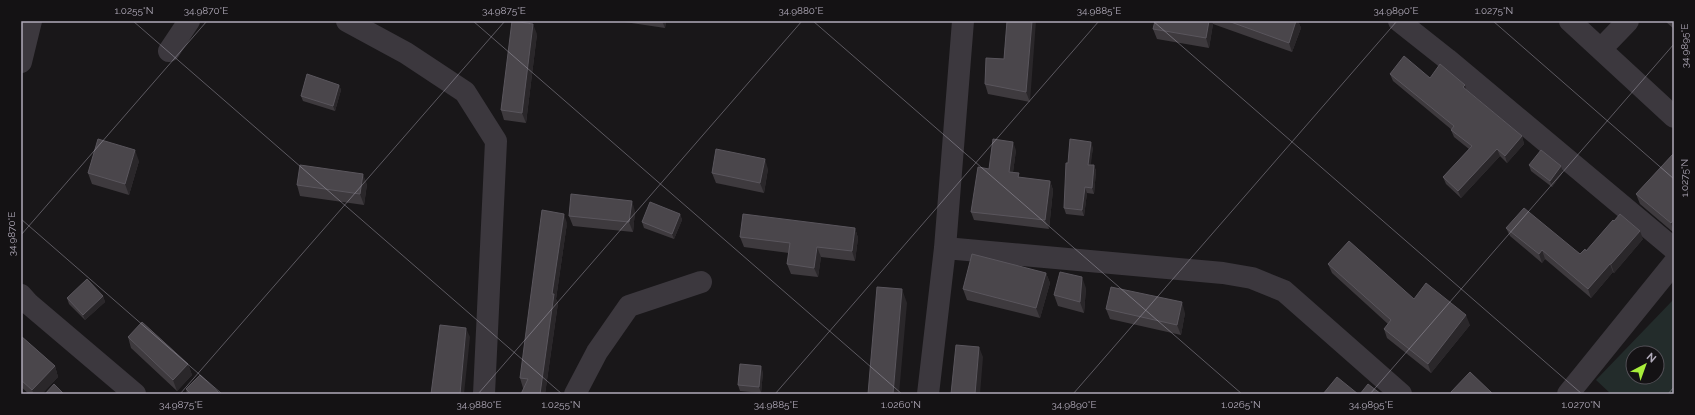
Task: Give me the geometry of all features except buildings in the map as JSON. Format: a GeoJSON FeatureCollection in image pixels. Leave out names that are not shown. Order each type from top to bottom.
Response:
{"type":"FeatureCollection","features":[{"type":"Feature","properties":{"kind":"street"},"geometry":{"type":"LineString","coordinates":[[21,62],[31,21]]}},
{"type":"Feature","properties":{"kind":"street"},"geometry":{"type":"LineString","coordinates":[[169,52],[189,21]]}},
{"type":"Feature","properties":{"kind":"street"},"geometry":{"type":"LineString","coordinates":[[347,21],[406,53],[466,92],[496,141],[484,394]]}},
{"type":"Feature","properties":{"kind":"street"},"geometry":{"type":"LineString","coordinates":[[928,394],[945,248],[963,21]]}},
{"type":"Feature","properties":{"kind":"street"},"geometry":{"type":"LineString","coordinates":[[1399,21],[1447,59],[1674,249]]}},
{"type":"Feature","properties":{"kind":"street"},"geometry":{"type":"LineString","coordinates":[[1570,21],[1674,117]]}},
{"type":"Feature","properties":{"kind":"street"},"geometry":{"type":"LineString","coordinates":[[1601,49],[1628,21]]}},
{"type":"Feature","properties":{"kind":"street"},"geometry":{"type":"LineString","coordinates":[[945,248],[1223,273],[1252,278],[1284,292],[1401,394]]}},
{"type":"Feature","properties":{"kind":"street"},"geometry":{"type":"LineString","coordinates":[[1568,394],[1674,263]]}},
{"type":"Feature","properties":{"kind":"street"},"geometry":{"type":"LineString","coordinates":[[576,394],[597,352],[629,306],[701,282]]}},
{"type":"Feature","properties":{"kind":"street"},"geometry":{"type":"LineString","coordinates":[[21,295],[28,304],[135,394]]}},
{"type":"Feature","properties":{"kind":"shaded area"},"geometry":{"type":"Polygon","coordinates":[[[1674,299],[1674,394],[1611,394],[1596,380],[1625,350],[1625,385],[1665,385],[1665,345],[1630,345],[1674,299]]]}}]}
